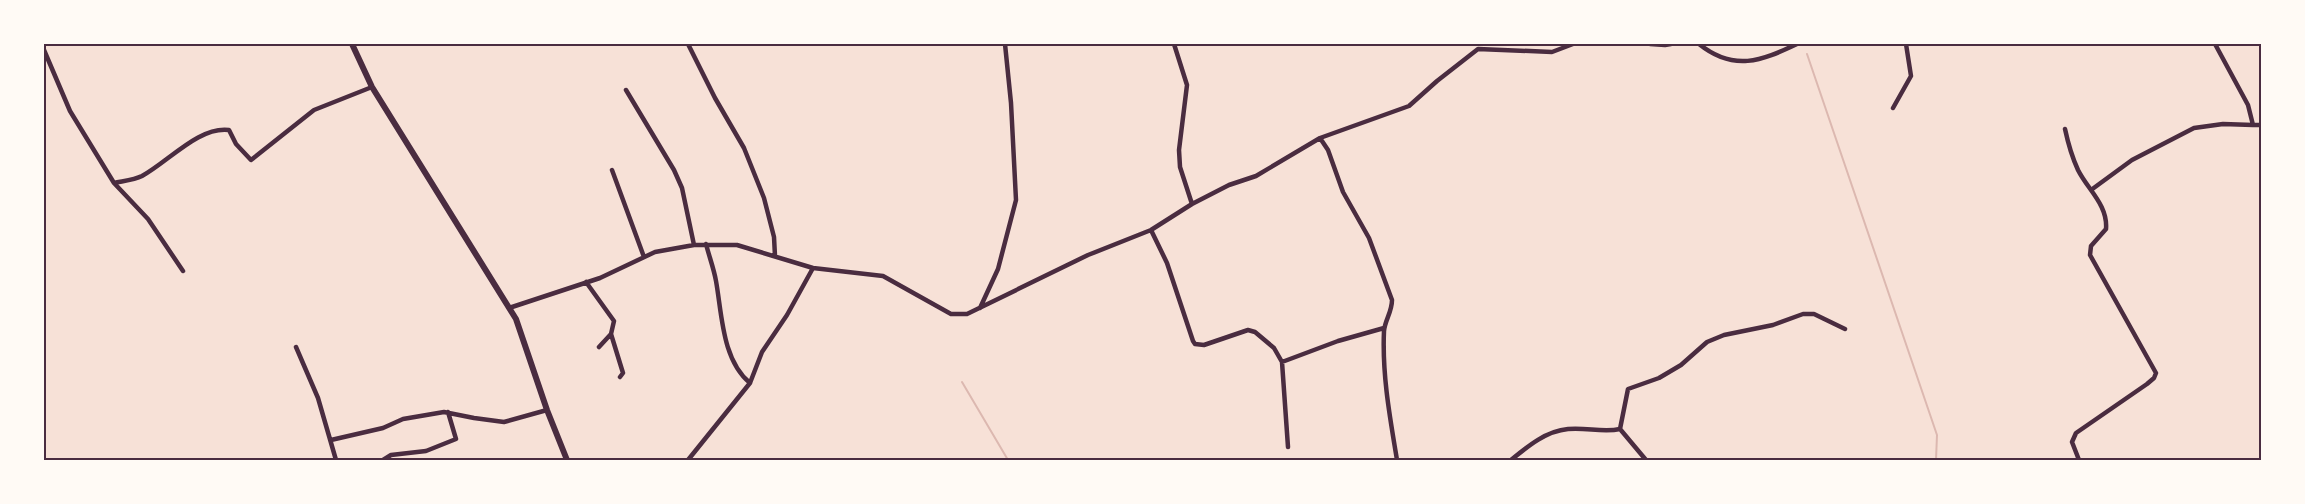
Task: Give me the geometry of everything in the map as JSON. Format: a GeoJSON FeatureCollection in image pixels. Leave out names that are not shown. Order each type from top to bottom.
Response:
{"type":"FeatureCollection","features":[{"type":"Feature","properties":{"kind":"main road"},"geometry":{"type":"LineString","coordinates":[[352,44],[372,87],[516,320],[567,460]]}},
{"type":"Feature","properties":{"kind":"street"},"geometry":{"type":"LineString","coordinates":[[688,44],[715,98],[744,148],[764,198],[774,237],[775,256]]}},
{"type":"Feature","properties":{"kind":"street"},"geometry":{"type":"LineString","coordinates":[[980,308],[998,269],[1016,200],[1011,103],[1005,44]]}},
{"type":"Feature","properties":{"kind":"street"},"geometry":{"type":"LineString","coordinates":[[1174,44],[1187,85],[1179,150],[1180,167],[1192,204]]}},
{"type":"Feature","properties":{"kind":"street"},"geometry":{"type":"LineString","coordinates":[[508,308],[586,282],[655,252],[694,245],[737,244],[813,268],[883,276],[951,314],[967,314],[1088,255],[1151,230],[1192,204],[1229,185],[1256,176],[1320,138],[1409,106],[1478,49],[1552,52],[1573,44]]}},
{"type":"Feature","properties":{"kind":"street"},"geometry":{"type":"LineString","coordinates":[[1650,44],[1671,44]]}},
{"type":"Feature","properties":{"kind":"street"},"geometry":{"type":"LineString","coordinates":[[1699,44],[1709,52],[1746,63],[1774,55],[1797,44]]}},
{"type":"Feature","properties":{"kind":"street"},"geometry":{"type":"LineString","coordinates":[[1893,108],[1911,76],[1906,44]]}},
{"type":"Feature","properties":{"kind":"street"},"geometry":{"type":"LineString","coordinates":[[2215,44],[2245,97],[2253,125]]}},
{"type":"Feature","properties":{"kind":"street"},"geometry":{"type":"LineString","coordinates":[[44,50],[70,111],[114,183],[148,219],[183,271]]}},
{"type":"Feature","properties":{"kind":"street"},"geometry":{"type":"LineString","coordinates":[[114,183],[141,177],[181,148],[217,128],[229,130],[236,144],[251,160],[314,110],[372,87]]}},
{"type":"Feature","properties":{"kind":"street"},"geometry":{"type":"LineString","coordinates":[[626,90],[674,170],[682,188],[694,245]]}},
{"type":"Feature","properties":{"kind":"street"},"geometry":{"type":"LineString","coordinates":[[2091,190],[2132,160],[2194,128],[2223,124],[2262,125]]}},
{"type":"Feature","properties":{"kind":"street"},"geometry":{"type":"LineString","coordinates":[[2065,129],[2074,162],[2103,212],[2107,227],[2091,246],[2090,255],[2156,374],[2147,384],[2076,433],[2072,442],[2079,460]]}},
{"type":"Feature","properties":{"kind":"street"},"geometry":{"type":"LineString","coordinates":[[1320,138],[1328,150],[1343,192],[1369,238],[1392,300],[1392,311],[1384,328],[1386,397],[1397,460]]}},
{"type":"Feature","properties":{"kind":"street"},"geometry":{"type":"LineString","coordinates":[[612,170],[644,257]]}},
{"type":"Feature","properties":{"kind":"street"},"geometry":{"type":"LineString","coordinates":[[1151,230],[1167,263],[1195,344],[1204,345],[1248,330],[1255,332],[1274,348],[1282,362],[1288,447]]}},
{"type":"Feature","properties":{"kind":"street"},"geometry":{"type":"LineString","coordinates":[[706,244],[715,277],[728,348],[736,368],[750,383]]}},
{"type":"Feature","properties":{"kind":"street"},"geometry":{"type":"LineString","coordinates":[[688,460],[750,383],[762,352],[787,315],[813,268]]}},
{"type":"Feature","properties":{"kind":"street"},"geometry":{"type":"LineString","coordinates":[[586,282],[614,321],[611,334],[599,347]]}},
{"type":"Feature","properties":{"kind":"street"},"geometry":{"type":"LineString","coordinates":[[1620,429],[1628,389],[1659,378],[1707,342],[1724,335],[1773,325],[1803,314],[1814,314],[1845,329]]}},
{"type":"Feature","properties":{"kind":"street"},"geometry":{"type":"LineString","coordinates":[[1282,362],[1338,341],[1384,328]]}},
{"type":"Feature","properties":{"kind":"street"},"geometry":{"type":"LineString","coordinates":[[611,334],[623,373],[620,377]]}},
{"type":"Feature","properties":{"kind":"street"},"geometry":{"type":"LineString","coordinates":[[296,347],[318,398],[336,460]]}},
{"type":"Feature","properties":{"kind":"street"},"geometry":{"type":"LineString","coordinates":[[331,441],[383,428],[403,419],[448,412],[504,422],[547,410]]}},
{"type":"Feature","properties":{"kind":"street"},"geometry":{"type":"LineString","coordinates":[[383,460],[391,455],[426,451],[456,439],[448,412]]}},
{"type":"Feature","properties":{"kind":"street"},"geometry":{"type":"LineString","coordinates":[[1511,460],[1541,437],[1568,429],[1605,431],[1620,429]]}},
{"type":"Feature","properties":{"kind":"street"},"geometry":{"type":"LineString","coordinates":[[1620,429],[1646,460]]}},
{"type":"Feature","properties":{"kind":"waterway"},"geometry":{"type":"LineString","coordinates":[[1807,54],[1937,435],[1936,460]]}},
{"type":"Feature","properties":{"kind":"waterway"},"geometry":{"type":"LineString","coordinates":[[962,382],[1008,460]]}}]}
